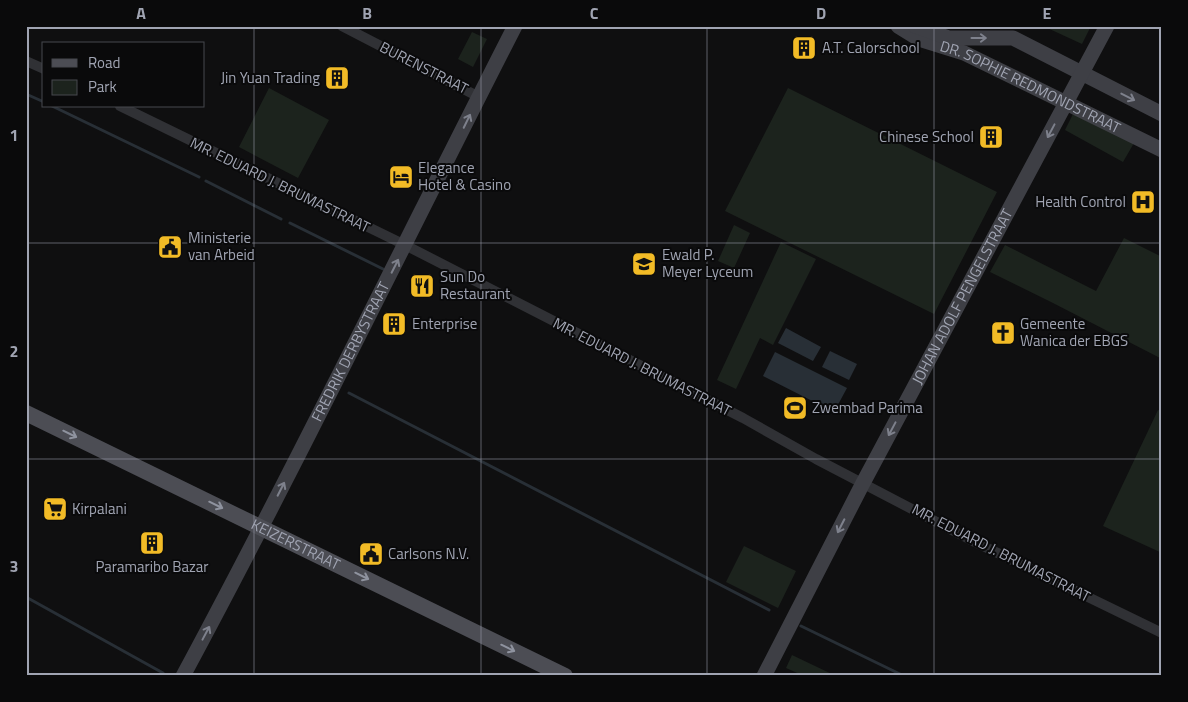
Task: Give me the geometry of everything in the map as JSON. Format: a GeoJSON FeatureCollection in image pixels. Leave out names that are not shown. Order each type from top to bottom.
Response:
{"type":"FeatureCollection","features":[{"type":"Feature","properties":{"kind":"main road","name":"FREDRIK DERBYSTRAAT"},"geometry":{"type":"LineString","coordinates":[[183,676],[262,527],[515,26]]}},
{"type":"Feature","properties":{"kind":"main road","name":"DR. SOPHIE REDMONDSTRAAT"},"geometry":{"type":"LineString","coordinates":[[898,26],[919,39],[964,53],[1162,150]]}},
{"type":"Feature","properties":{"kind":"main road","name":"DR. SOPHIE REDMONDSTRAAT"},"geometry":{"type":"LineString","coordinates":[[915,26],[949,38],[1013,38],[1162,114]]}},
{"type":"Feature","properties":{"kind":"main road","name":"JOHAN ADOLF PENGELSTRAAT"},"geometry":{"type":"LineString","coordinates":[[764,676],[863,483],[1107,26]]}},
{"type":"Feature","properties":{"kind":"main road","name":"KEIZERSTRAAT"},"geometry":{"type":"LineString","coordinates":[[26,413],[565,676]]}},
{"type":"Feature","properties":{"kind":"street","name":"BURENSTRAAT"},"geometry":{"type":"LineString","coordinates":[[342,26],[479,97]]}},
{"type":"Feature","properties":{"kind":"street"},"geometry":{"type":"LineString","coordinates":[[26,61],[42,68]]}},
{"type":"Feature","properties":{"kind":"street","name":"MR. EDUARD J. BRUMASTRAAT"},"geometry":{"type":"LineString","coordinates":[[124,108],[405,245],[743,418],[816,459],[976,542],[1162,633]]}},
{"type":"Feature","properties":{"kind":"green space"},"geometry":{"type":"Polygon","coordinates":[[[1043,26],[1091,26],[1082,44],[1043,26]]]}},
{"type":"Feature","properties":{"kind":"green space"},"geometry":{"type":"Polygon","coordinates":[[[472,32],[487,39],[473,67],[458,59],[472,32]]]}},
{"type":"Feature","properties":{"kind":"green space"},"geometry":{"type":"Polygon","coordinates":[[[269,88],[329,120],[298,178],[239,147],[269,88]]]}},
{"type":"Feature","properties":{"kind":"green space"},"geometry":{"type":"Polygon","coordinates":[[[788,88],[997,192],[934,314],[725,211],[788,88]]]}},
{"type":"Feature","properties":{"kind":"green space"},"geometry":{"type":"Polygon","coordinates":[[[1074,112],[1134,143],[1123,162],[1065,130],[1074,112]]]}},
{"type":"Feature","properties":{"kind":"green space"},"geometry":{"type":"Polygon","coordinates":[[[734,225],[750,233],[734,268],[718,261],[734,225]]]}},
{"type":"Feature","properties":{"kind":"green space"},"geometry":{"type":"Polygon","coordinates":[[[1124,238],[1162,257],[1162,359],[990,272],[1005,245],[1096,291],[1124,238]]]}},
{"type":"Feature","properties":{"kind":"green space"},"geometry":{"type":"Polygon","coordinates":[[[781,242],[816,259],[773,345],[760,338],[736,389],[717,380],[781,242]]]}},
{"type":"Feature","properties":{"kind":"green space"},"geometry":{"type":"Polygon","coordinates":[[[1158,410],[1162,411],[1162,553],[1103,526],[1158,410]]]}},
{"type":"Feature","properties":{"kind":"green space"},"geometry":{"type":"Polygon","coordinates":[[[744,546],[796,571],[778,608],[726,582],[744,546]]]}},
{"type":"Feature","properties":{"kind":"green space"},"geometry":{"type":"Polygon","coordinates":[[[792,655],[836,676],[804,676],[786,668],[792,655]]]}},
{"type":"Feature","properties":{"kind":"shaded area"},"geometry":{"type":"Polygon","coordinates":[[[786,328],[821,347],[813,361],[778,343],[786,328]]]}},
{"type":"Feature","properties":{"kind":"shaded area"},"geometry":{"type":"Polygon","coordinates":[[[830,351],[857,364],[849,380],[822,367],[830,351]]]}},
{"type":"Feature","properties":{"kind":"shaded area"},"geometry":{"type":"Polygon","coordinates":[[[775,352],[847,388],[834,412],[763,376],[775,352]]]}},
{"type":"Feature","properties":{"kind":"waterway"},"geometry":{"type":"LineString","coordinates":[[26,94],[42,101]]}},
{"type":"Feature","properties":{"kind":"waterway"},"geometry":{"type":"LineString","coordinates":[[56,108],[199,177]]}},
{"type":"Feature","properties":{"kind":"waterway"},"geometry":{"type":"LineString","coordinates":[[206,181],[281,219]]}},
{"type":"Feature","properties":{"kind":"waterway"},"geometry":{"type":"LineString","coordinates":[[290,223],[383,269]]}},
{"type":"Feature","properties":{"kind":"waterway"},"geometry":{"type":"LineString","coordinates":[[349,393],[769,610]]}},
{"type":"Feature","properties":{"kind":"waterway"},"geometry":{"type":"LineString","coordinates":[[26,597],[163,673]]}},
{"type":"Feature","properties":{"kind":"waterway"},"geometry":{"type":"LineString","coordinates":[[801,626],[904,676]]}},
{"type":"Feature","properties":{"kind":"place","name":"A.T. Calorschool"},"geometry":{"type":"Point","coordinates":[804,48]}},
{"type":"Feature","properties":{"kind":"place","name":"Jin Yuan Trading"},"geometry":{"type":"Point","coordinates":[337,78]}},
{"type":"Feature","properties":{"kind":"place","name":"Chinese School"},"geometry":{"type":"Point","coordinates":[991,137]}},
{"type":"Feature","properties":{"kind":"place","name":"Elegance Hotel & Casino"},"geometry":{"type":"Point","coordinates":[401,177]}},
{"type":"Feature","properties":{"kind":"place","name":"Health Control"},"geometry":{"type":"Point","coordinates":[1143,202]}},
{"type":"Feature","properties":{"kind":"place","name":"Ministerie van Arbeid"},"geometry":{"type":"Point","coordinates":[170,247]}},
{"type":"Feature","properties":{"kind":"place","name":"Ewald P. Meyer Lyceum"},"geometry":{"type":"Point","coordinates":[644,264]}},
{"type":"Feature","properties":{"kind":"place","name":"Sun Do Restaurant"},"geometry":{"type":"Point","coordinates":[422,286]}},
{"type":"Feature","properties":{"kind":"place","name":"Enterprise"},"geometry":{"type":"Point","coordinates":[394,324]}},
{"type":"Feature","properties":{"kind":"place","name":"Gemeente Wanica der EBGS"},"geometry":{"type":"Point","coordinates":[1003,333]}},
{"type":"Feature","properties":{"kind":"place","name":"Zwembad Parima"},"geometry":{"type":"Point","coordinates":[795,408]}},
{"type":"Feature","properties":{"kind":"place","name":"Kirpalani"},"geometry":{"type":"Point","coordinates":[55,509]}},
{"type":"Feature","properties":{"kind":"place","name":"Paramaribo Bazar"},"geometry":{"type":"Point","coordinates":[152,543]}},
{"type":"Feature","properties":{"kind":"place","name":"Carlsons N.V."},"geometry":{"type":"Point","coordinates":[371,554]}}]}
